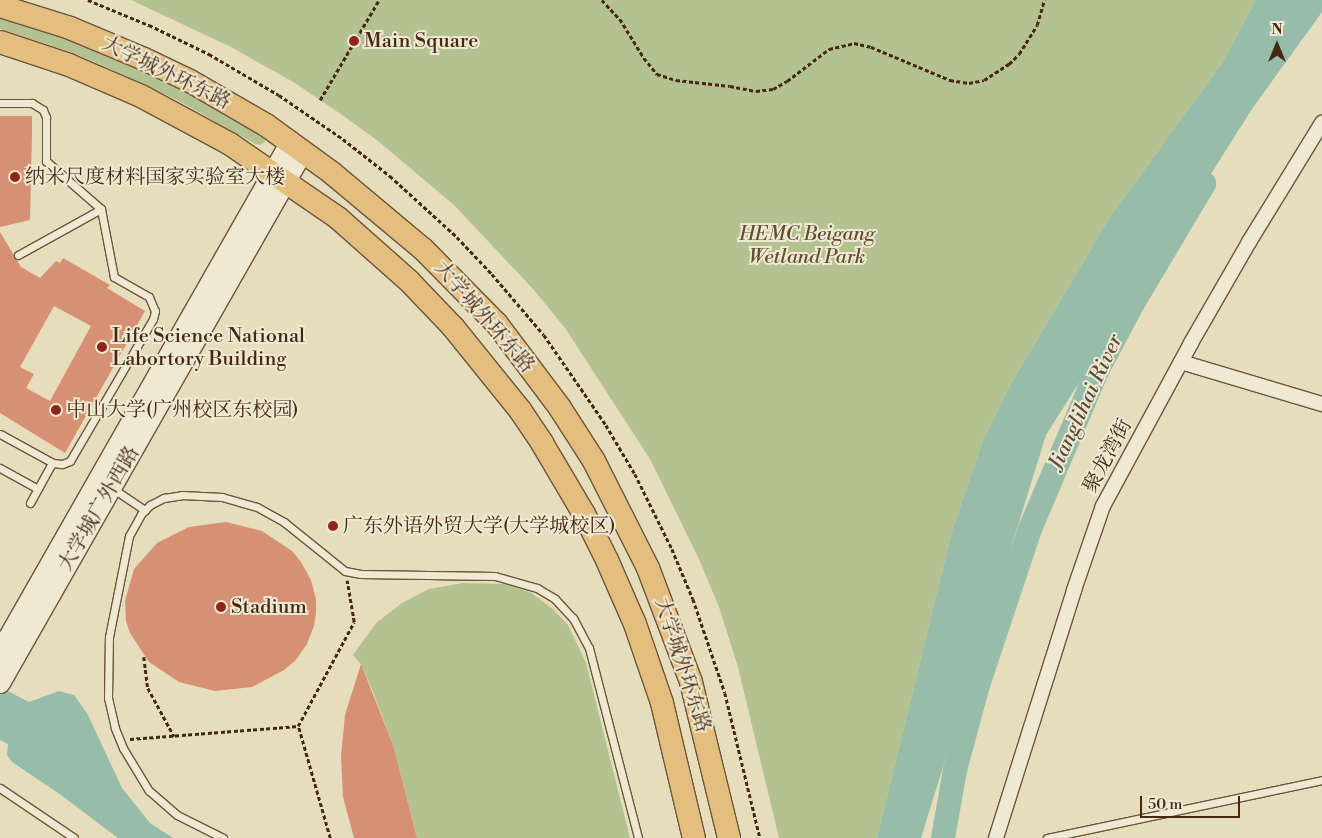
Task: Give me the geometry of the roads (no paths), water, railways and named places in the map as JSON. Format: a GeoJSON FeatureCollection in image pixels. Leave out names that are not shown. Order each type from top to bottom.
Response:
{"type":"FeatureCollection","features":[{"type":"Feature","properties":{"kind":"main road","name":"大学城外环东路"},"geometry":{"type":"LineString","coordinates":[[0,6],[70,28],[144,59],[231,104],[297,147],[424,249],[464,289],[526,361],[594,461],[648,568],[691,682],[729,838]]}},
{"type":"Feature","properties":{"kind":"main road","name":"大学城外环东路"},"geometry":{"type":"LineString","coordinates":[[0,42],[69,65],[141,96],[209,132],[280,177],[352,230],[403,275],[443,316],[520,410],[564,479],[603,552],[635,624],[662,703],[694,838]]}},
{"type":"Feature","properties":{"kind":"main road","name":"大学城广外西路"},"geometry":{"type":"LineString","coordinates":[[0,683],[105,484],[297,147]]}},
{"type":"Feature","properties":{"kind":"main road","name":"大学城广外西路"},"geometry":{"type":"LineString","coordinates":[[0,654],[105,484]]}},
{"type":"Feature","properties":{"kind":"street","name":"聚龙湾街"},"geometry":{"type":"LineString","coordinates":[[996,838],[1097,521],[1126,462],[1181,362],[1249,242],[1322,122]]}},
{"type":"Feature","properties":{"kind":"street"},"geometry":{"type":"LineString","coordinates":[[1181,362],[1322,404]]}},
{"type":"Feature","properties":{"kind":"lane"},"geometry":{"type":"LineString","coordinates":[[0,103],[32,103],[41,107],[46,117],[46,161],[101,209],[114,277],[149,297],[155,311],[70,461],[62,464],[52,462],[0,434]]}},
{"type":"Feature","properties":{"kind":"lane"},"geometry":{"type":"LineString","coordinates":[[18,255],[101,209]]}},
{"type":"Feature","properties":{"kind":"lane"},"geometry":{"type":"LineString","coordinates":[[30,503],[52,462]]}},
{"type":"Feature","properties":{"kind":"lane"},"geometry":{"type":"LineString","coordinates":[[0,468],[38,489]]}},
{"type":"Feature","properties":{"kind":"lane"},"geometry":{"type":"LineString","coordinates":[[105,484],[145,510]]}},
{"type":"Feature","properties":{"kind":"lane"},"geometry":{"type":"LineString","coordinates":[[223,838],[177,815],[161,803],[141,780],[120,740],[108,698],[109,637],[125,548],[132,529],[145,510],[159,500],[182,495],[207,495],[247,503],[284,522],[345,571],[361,574],[495,576],[537,588],[565,608],[580,629],[596,668],[638,838]]}},
{"type":"Feature","properties":{"kind":"lane"},"geometry":{"type":"LineString","coordinates":[[1047,838],[1322,780]]}},
{"type":"Feature","properties":{"kind":"lane"},"geometry":{"type":"LineString","coordinates":[[0,788],[74,838]]}},
{"type":"Feature","properties":{"kind":"waterway","name":"Jianglihai River"},"geometry":{"type":"LineString","coordinates":[[943,838],[955,770],[978,685],[1030,529],[1097,371],[1133,303],[1204,184]]}},
{"type":"Feature","properties":{"kind":"place","name":"Main Square"},"geometry":{"type":"Point","coordinates":[354,41]}},
{"type":"Feature","properties":{"kind":"place","name":"纳米尺度材料国家实验室大楼"},"geometry":{"type":"Point","coordinates":[15,177]}},
{"type":"Feature","properties":{"kind":"place","name":"Life Science National Labortory Building"},"geometry":{"type":"Point","coordinates":[102,347]}},
{"type":"Feature","properties":{"kind":"place","name":"中山大学(广州校区东校园)"},"geometry":{"type":"Point","coordinates":[56,410]}},
{"type":"Feature","properties":{"kind":"place","name":"广东外语外贸大学(大学城校区)"},"geometry":{"type":"Point","coordinates":[333,526]}},
{"type":"Feature","properties":{"kind":"place","name":"Stadium"},"geometry":{"type":"Point","coordinates":[221,607]}},
{"type":"Feature","properties":{"kind":"park label","name":"HEMC Beigang Wetland Park"},"geometry":{"type":"Point","coordinates":[807,246]}}]}
